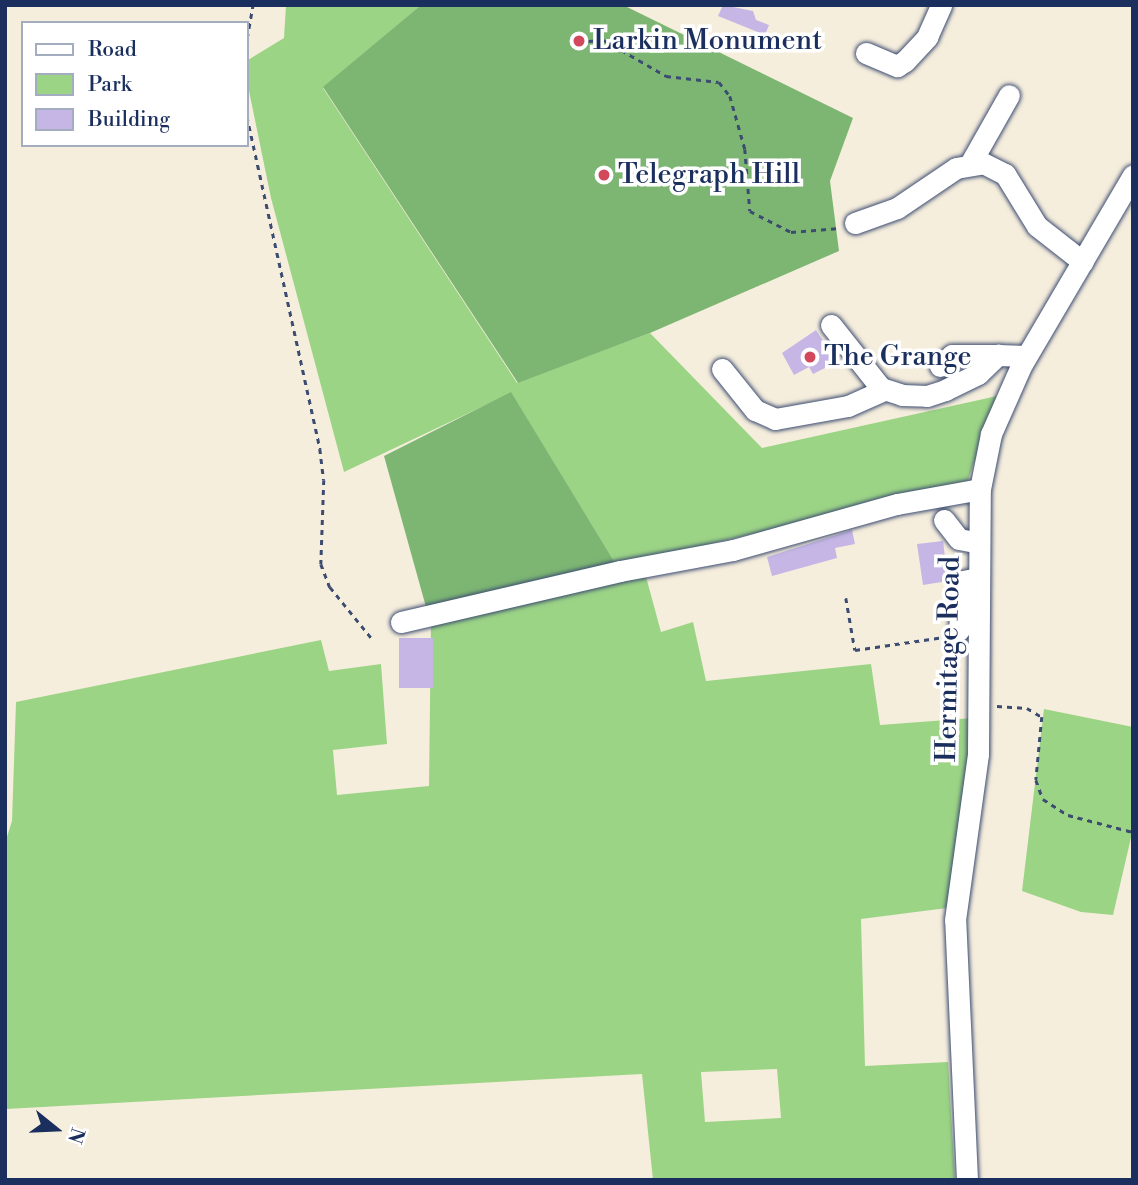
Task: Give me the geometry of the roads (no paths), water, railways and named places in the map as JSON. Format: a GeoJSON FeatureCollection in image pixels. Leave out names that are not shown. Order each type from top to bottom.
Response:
{"type":"FeatureCollection","features":[{"type":"Feature","properties":{"kind":"street"},"geometry":{"type":"LineString","coordinates":[[866,53],[897,65],[905,61],[927,37],[940,8]]}},
{"type":"Feature","properties":{"kind":"street"},"geometry":{"type":"LineString","coordinates":[[970,164],[1009,95]]}},
{"type":"Feature","properties":{"kind":"street"},"geometry":{"type":"LineString","coordinates":[[855,223],[897,208],[953,170],[970,164],[987,164],[1005,174],[1037,226],[1083,262]]}},
{"type":"Feature","properties":{"kind":"street","name":"Hermitage Road"},"geometry":{"type":"LineString","coordinates":[[967,1180],[954,920],[978,754],[980,489],[991,434],[1026,356],[1133,176]]}},
{"type":"Feature","properties":{"kind":"street"},"geometry":{"type":"LineString","coordinates":[[831,325],[884,390]]}},
{"type":"Feature","properties":{"kind":"street"},"geometry":{"type":"LineString","coordinates":[[940,366],[952,355],[1026,356]]}},
{"type":"Feature","properties":{"kind":"street"},"geometry":{"type":"LineString","coordinates":[[722,369],[755,410],[775,419],[848,406],[884,390],[927,396],[978,374],[998,355]]}},
{"type":"Feature","properties":{"kind":"street"},"geometry":{"type":"LineString","coordinates":[[401,622],[621,571],[733,550],[897,504],[980,489]]}},
{"type":"Feature","properties":{"kind":"street"},"geometry":{"type":"LineString","coordinates":[[944,520],[959,539],[978,543]]}},
{"type":"Feature","properties":{"kind":"street"},"geometry":{"type":"LineString","coordinates":[[959,630],[963,581],[978,578]]}},
{"type":"Feature","properties":{"kind":"place","name":"Larkin Monument"},"geometry":{"type":"Point","coordinates":[579,41]}},
{"type":"Feature","properties":{"kind":"place","name":"Telegraph Hill"},"geometry":{"type":"Point","coordinates":[604,175]}},
{"type":"Feature","properties":{"kind":"place","name":"The Grange"},"geometry":{"type":"Point","coordinates":[810,357]}}]}
